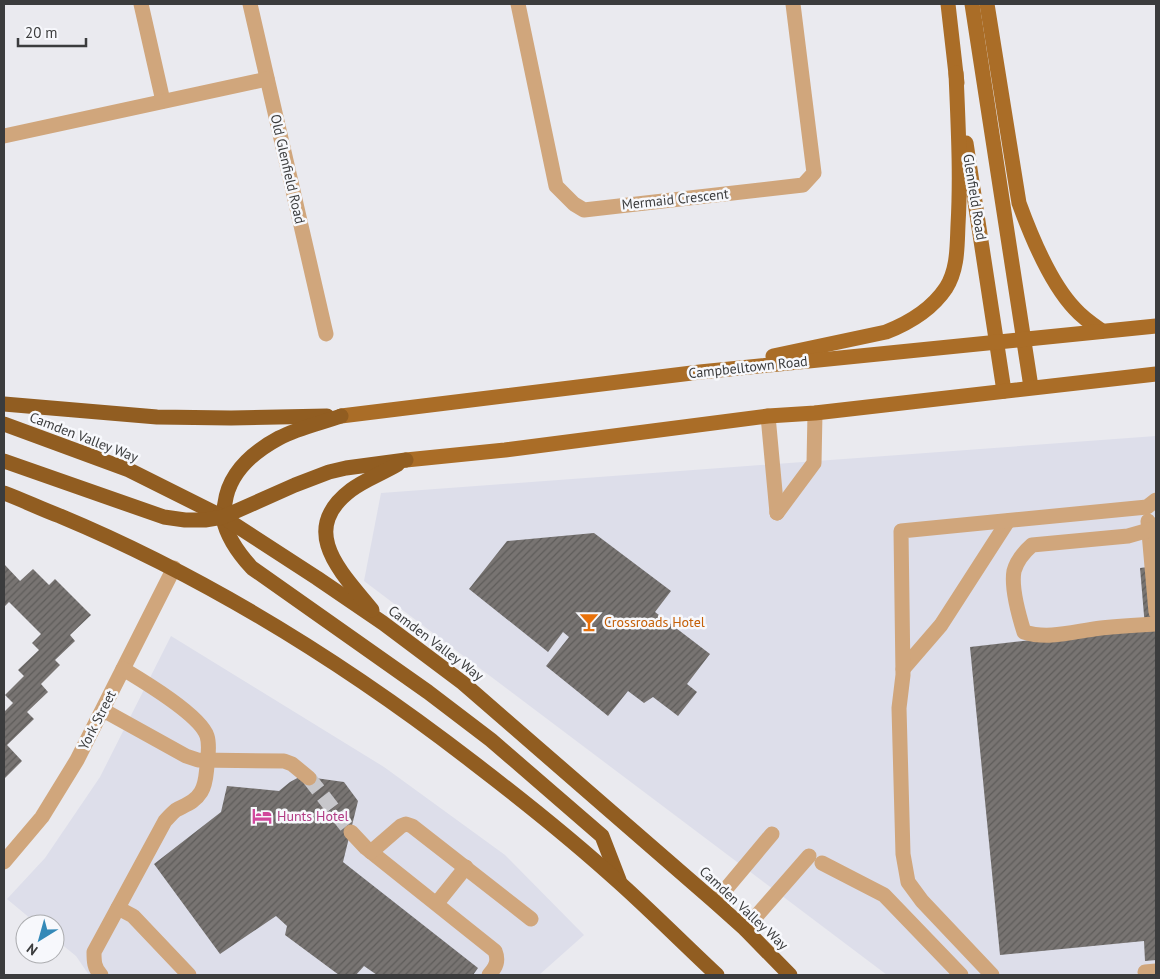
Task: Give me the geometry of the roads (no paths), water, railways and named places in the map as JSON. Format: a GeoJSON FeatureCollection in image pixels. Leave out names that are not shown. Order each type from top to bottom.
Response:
{"type":"FeatureCollection","features":[{"type":"Feature","properties":{"kind":"highway"},"geometry":{"type":"LineString","coordinates":[[4,404],[157,417],[341,416]]}},
{"type":"Feature","properties":{"kind":"highway"},"geometry":{"type":"LineString","coordinates":[[341,416],[281,437],[262,448],[244,463],[232,480],[226,496],[223,517],[229,535],[238,552],[252,568],[363,645],[476,728],[602,836],[621,884]]}},
{"type":"Feature","properties":{"kind":"highway","name":"Camden Valley Way"},"geometry":{"type":"LineString","coordinates":[[4,424],[129,470],[223,517],[383,623],[463,683],[715,902],[745,929],[790,975]]}},
{"type":"Feature","properties":{"kind":"highway"},"geometry":{"type":"LineString","coordinates":[[4,461],[164,516],[185,520],[205,520],[223,517],[295,485],[330,472],[406,460]]}},
{"type":"Feature","properties":{"kind":"highway"},"geometry":{"type":"LineString","coordinates":[[383,623],[344,576],[331,556],[325,539],[328,518],[338,501],[352,489],[406,460]]}},
{"type":"Feature","properties":{"kind":"highway"},"geometry":{"type":"LineString","coordinates":[[4,493],[97,532],[174,568],[231,598],[295,636],[378,692],[518,796],[621,884],[717,975]]}},
{"type":"Feature","properties":{"kind":"main road","name":"Glenfield Road"},"geometry":{"type":"LineString","coordinates":[[948,4],[956,73],[1004,391]]}},
{"type":"Feature","properties":{"kind":"main road","name":"Glenfield Road"},"geometry":{"type":"LineString","coordinates":[[972,4],[1031,387]]}},
{"type":"Feature","properties":{"kind":"main road"},"geometry":{"type":"LineString","coordinates":[[987,4],[1019,203],[1030,232],[1056,283],[1073,308],[1085,320],[1102,331]]}},
{"type":"Feature","properties":{"kind":"main road"},"geometry":{"type":"LineString","coordinates":[[700,372],[886,332],[899,327],[925,311],[934,303],[947,287],[957,258],[960,195],[956,73]]}},
{"type":"Feature","properties":{"kind":"main road","name":"Campbelltown Road"},"geometry":{"type":"LineString","coordinates":[[341,416],[700,372],[1156,326]]}},
{"type":"Feature","properties":{"kind":"main road"},"geometry":{"type":"LineString","coordinates":[[406,460],[505,450],[768,416],[815,413],[1156,374]]}},
{"type":"Feature","properties":{"kind":"street"},"geometry":{"type":"LineString","coordinates":[[140,4],[163,102]]}},
{"type":"Feature","properties":{"kind":"street","name":"Old Glenfield Road"},"geometry":{"type":"LineString","coordinates":[[250,4],[326,334]]}},
{"type":"Feature","properties":{"kind":"street","name":"Mermaid Crescent"},"geometry":{"type":"LineString","coordinates":[[518,4],[556,186],[574,204],[584,210],[803,185],[814,173],[793,4]]}},
{"type":"Feature","properties":{"kind":"street"},"geometry":{"type":"LineString","coordinates":[[4,136],[267,79]]}},
{"type":"Feature","properties":{"kind":"street"},"geometry":{"type":"LineString","coordinates":[[768,416],[777,512],[814,463],[815,413]]}},
{"type":"Feature","properties":{"kind":"street"},"geometry":{"type":"LineString","coordinates":[[992,975],[922,901],[908,882],[903,854],[899,708],[903,669],[901,531],[1008,521],[1151,504],[1156,612]]}},
{"type":"Feature","properties":{"kind":"street"},"geometry":{"type":"LineString","coordinates":[[903,669],[941,625],[1008,521]]}},
{"type":"Feature","properties":{"kind":"street"},"geometry":{"type":"LineString","coordinates":[[1152,529],[1128,536],[1032,546],[1023,553],[1014,570],[1019,615],[1024,632],[1037,636],[1156,624]]}},
{"type":"Feature","properties":{"kind":"street","name":"York Street"},"geometry":{"type":"LineString","coordinates":[[4,862],[42,817],[77,760],[174,568]]}},
{"type":"Feature","properties":{"kind":"street"},"geometry":{"type":"LineString","coordinates":[[100,975],[96,971],[94,952],[165,821],[175,811],[194,800],[201,792],[206,779],[208,761],[209,741],[200,725],[158,690],[123,669]]}},
{"type":"Feature","properties":{"kind":"street"},"geometry":{"type":"LineString","coordinates":[[102,710],[186,756],[198,760],[284,761],[292,764],[309,778]]}},
{"type":"Feature","properties":{"kind":"street"},"geometry":{"type":"LineString","coordinates":[[371,852],[401,826],[406,824],[412,826],[531,919]]}},
{"type":"Feature","properties":{"kind":"street"},"geometry":{"type":"LineString","coordinates":[[351,832],[371,852],[495,951],[497,963],[489,975]]}},
{"type":"Feature","properties":{"kind":"street"},"geometry":{"type":"LineString","coordinates":[[715,902],[772,834]]}},
{"type":"Feature","properties":{"kind":"street"},"geometry":{"type":"LineString","coordinates":[[745,929],[816,859],[884,896],[961,975]]}},
{"type":"Feature","properties":{"kind":"street"},"geometry":{"type":"LineString","coordinates":[[437,904],[466,867]]}},
{"type":"Feature","properties":{"kind":"street"},"geometry":{"type":"LineString","coordinates":[[118,908],[133,916],[189,975]]}},
{"type":"Feature","properties":{"kind":"tunnel"},"geometry":{"type":"LineString","coordinates":[[309,778],[351,832]]}},
{"type":"Feature","properties":{"kind":"place","name":"Crossroads Hotel"},"geometry":{"type":"Point","coordinates":[589,622]}},
{"type":"Feature","properties":{"kind":"place","name":"Hunts Hotel"},"geometry":{"type":"Point","coordinates":[262,816]}}]}
